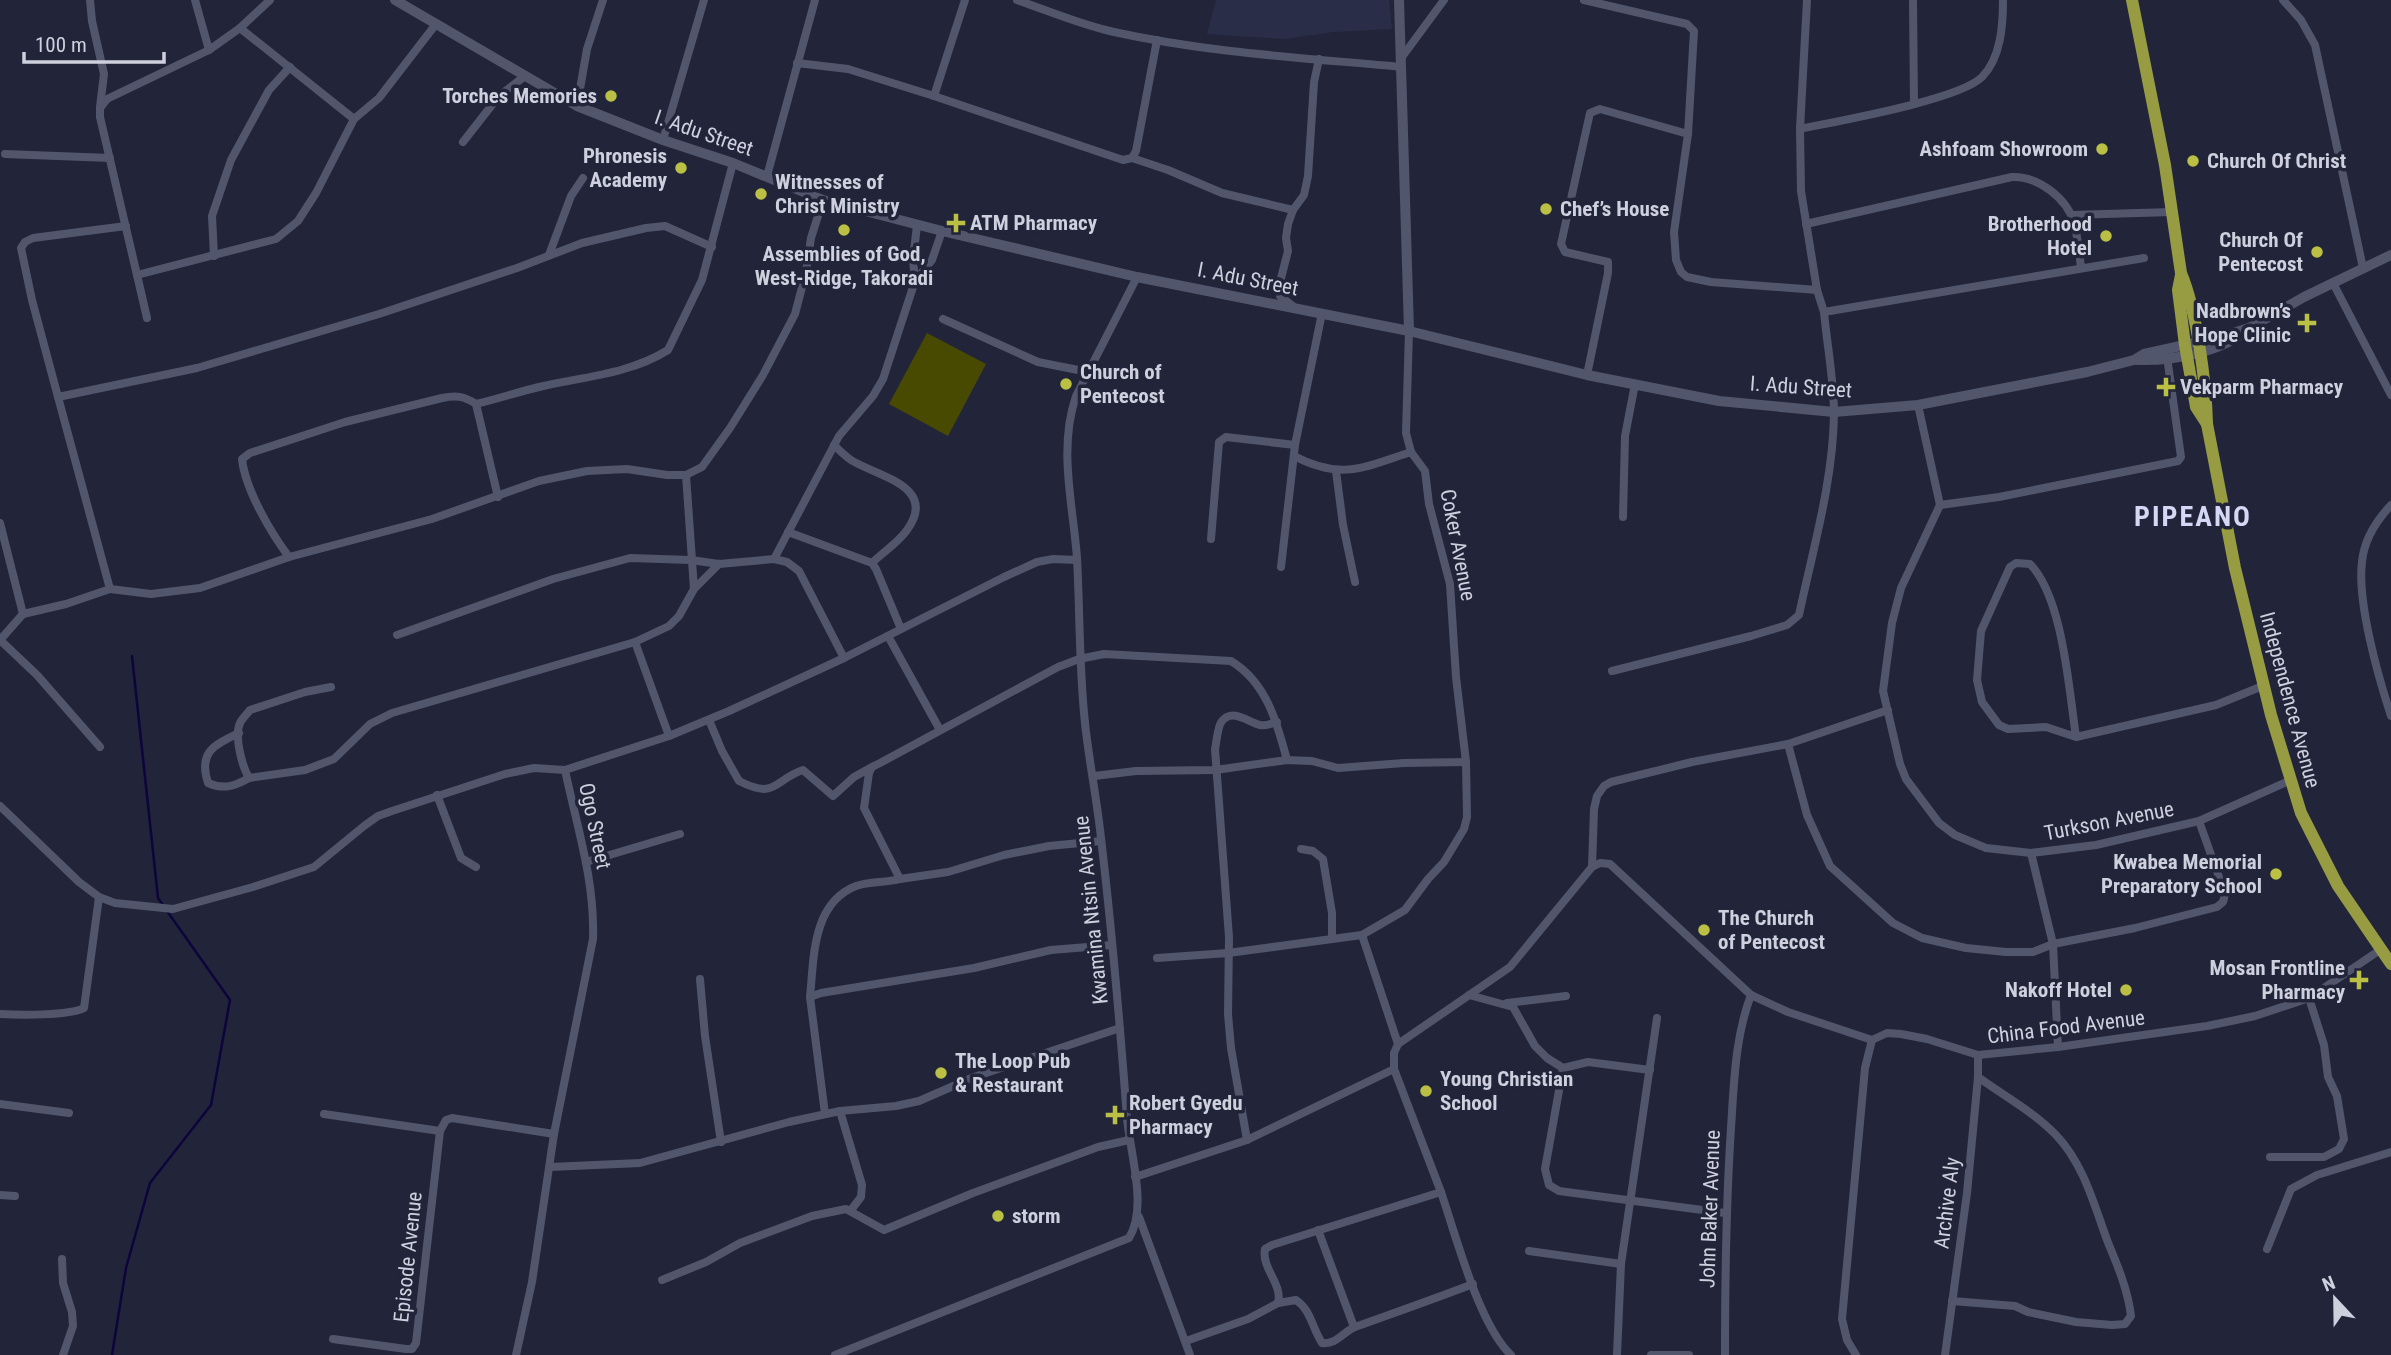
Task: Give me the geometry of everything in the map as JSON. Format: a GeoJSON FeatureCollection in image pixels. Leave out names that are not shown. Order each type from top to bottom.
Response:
{"type":"FeatureCollection","features":[{"type":"Feature","properties":{"kind":"highway","name":"Independence Avenue"},"geometry":{"type":"LineString","coordinates":[[2132,0],[2165,165],[2182,273],[2178,290],[2192,349],[2196,407],[2207,424],[2235,568],[2265,685],[2301,813],[2338,886],[2391,964]]}},
{"type":"Feature","properties":{"kind":"street"},"geometry":{"type":"LineString","coordinates":[[90,0],[104,74],[100,117],[146,318]]}},
{"type":"Feature","properties":{"kind":"street"},"geometry":{"type":"LineString","coordinates":[[195,0],[209,50]]}},
{"type":"Feature","properties":{"kind":"street"},"geometry":{"type":"LineString","coordinates":[[100,108],[107,99],[122,91],[209,50],[240,28],[270,0]]}},
{"type":"Feature","properties":{"kind":"street","name":"I. Adu Street"},"geometry":{"type":"LineString","coordinates":[[395,0],[578,106],[824,200],[1137,277],[1409,331],[1587,375],[1719,401],[1834,412],[1918,405],[2087,372],[2134,360]]}},
{"type":"Feature","properties":{"kind":"street"},"geometry":{"type":"LineString","coordinates":[[578,106],[587,49],[603,0]]}},
{"type":"Feature","properties":{"kind":"street"},"geometry":{"type":"LineString","coordinates":[[663,140],[704,0]]}},
{"type":"Feature","properties":{"kind":"street"},"geometry":{"type":"LineString","coordinates":[[767,176],[815,0]]}},
{"type":"Feature","properties":{"kind":"street"},"geometry":{"type":"LineString","coordinates":[[934,96],[965,0]]}},
{"type":"Feature","properties":{"kind":"street"},"geometry":{"type":"LineString","coordinates":[[1017,0],[1112,32],[1157,40],[1319,59],[1402,62],[1444,0]]}},
{"type":"Feature","properties":{"kind":"street","name":"Coker Avenue"},"geometry":{"type":"LineString","coordinates":[[1157,958],[1228,953],[1362,935],[1405,910],[1464,829],[1467,817],[1466,762],[1456,677],[1450,584],[1429,504],[1425,471],[1411,452],[1406,433],[1409,331],[1399,0]]}},
{"type":"Feature","properties":{"kind":"street"},"geometry":{"type":"LineString","coordinates":[[1584,0],[1691,27],[1694,31],[1688,134],[1674,232],[1676,260],[1681,272],[1687,277],[1712,282],[1817,290]]}},
{"type":"Feature","properties":{"kind":"street"},"geometry":{"type":"LineString","coordinates":[[1612,671],[1751,636],[1787,625],[1799,615],[1823,503],[1834,412],[1824,312],[1817,290],[1801,191],[1800,129],[1807,0]]}},
{"type":"Feature","properties":{"kind":"street"},"geometry":{"type":"LineString","coordinates":[[1913,0],[1913,104]]}},
{"type":"Feature","properties":{"kind":"street"},"geometry":{"type":"LineString","coordinates":[[1800,129],[1913,104],[1969,86],[1985,73],[1993,62],[1999,44],[2003,0]]}},
{"type":"Feature","properties":{"kind":"street"},"geometry":{"type":"LineString","coordinates":[[2283,0],[2301,20],[2315,46],[2363,268]]}},
{"type":"Feature","properties":{"kind":"street"},"geometry":{"type":"LineString","coordinates":[[137,275],[275,239],[298,221],[316,193],[354,120],[379,98],[436,24]]}},
{"type":"Feature","properties":{"kind":"street"},"geometry":{"type":"LineString","coordinates":[[240,28],[354,120]]}},
{"type":"Feature","properties":{"kind":"street"},"geometry":{"type":"LineString","coordinates":[[1132,158],[1136,151],[1157,40]]}},
{"type":"Feature","properties":{"kind":"street"},"geometry":{"type":"LineString","coordinates":[[1294,307],[1280,296],[1279,286],[1288,251],[1286,238],[1293,210],[1304,195],[1308,176],[1314,82],[1319,59]]}},
{"type":"Feature","properties":{"kind":"street"},"geometry":{"type":"LineString","coordinates":[[797,64],[848,69],[1123,160],[1132,158],[1222,193],[1293,210]]}},
{"type":"Feature","properties":{"kind":"street"},"geometry":{"type":"LineString","coordinates":[[214,256],[212,216],[231,160],[269,90],[290,67]]}},
{"type":"Feature","properties":{"kind":"street"},"geometry":{"type":"LineString","coordinates":[[463,142],[499,96],[525,76]]}},
{"type":"Feature","properties":{"kind":"street"},"geometry":{"type":"LineString","coordinates":[[1587,375],[1608,262],[1565,252],[1561,244],[1590,113],[1600,109],[1688,134]]}},
{"type":"Feature","properties":{"kind":"street"},"geometry":{"type":"LineString","coordinates":[[5,154],[110,158]]}},
{"type":"Feature","properties":{"kind":"street"},"geometry":{"type":"LineString","coordinates":[[476,404],[618,370],[658,357],[668,350],[702,280],[733,163]]}},
{"type":"Feature","properties":{"kind":"street"},"geometry":{"type":"LineString","coordinates":[[1806,224],[2025,176],[2051,191],[2066,206],[2076,234],[2081,267]]}},
{"type":"Feature","properties":{"kind":"street"},"geometry":{"type":"LineString","coordinates":[[550,255],[572,196],[583,178]]}},
{"type":"Feature","properties":{"kind":"street"},"geometry":{"type":"LineString","coordinates":[[100,747],[37,676],[0,640],[23,614],[66,604],[110,589],[151,594],[200,588],[289,557],[432,519],[539,481],[587,471],[627,469],[686,475],[702,467],[763,375],[795,314],[811,238],[824,200]]}},
{"type":"Feature","properties":{"kind":"street"},"geometry":{"type":"LineString","coordinates":[[2071,215],[2172,212]]}},
{"type":"Feature","properties":{"kind":"street"},"geometry":{"type":"LineString","coordinates":[[915,281],[913,260],[917,225]]}},
{"type":"Feature","properties":{"kind":"street"},"geometry":{"type":"LineString","coordinates":[[110,589],[21,248],[33,238],[126,226]]}},
{"type":"Feature","properties":{"kind":"street"},"geometry":{"type":"LineString","coordinates":[[58,397],[197,368],[379,314],[582,243],[657,226],[675,229],[712,247]]}},
{"type":"Feature","properties":{"kind":"street"},"geometry":{"type":"LineString","coordinates":[[774,559],[839,436],[873,396],[883,379],[915,281],[932,260],[942,231]]}},
{"type":"Feature","properties":{"kind":"street"},"geometry":{"type":"LineString","coordinates":[[2134,360],[2144,354],[2192,349],[2234,340],[2249,328],[2333,283],[2391,256]]}},
{"type":"Feature","properties":{"kind":"street"},"geometry":{"type":"LineString","coordinates":[[1824,312],[2144,258]]}},
{"type":"Feature","properties":{"kind":"street","name":"Kwamina Ntsin Avenue"},"geometry":{"type":"LineString","coordinates":[[1137,277],[1088,372],[1070,414],[1066,448],[1077,560],[1079,659],[1085,725],[1094,776],[1121,1028],[1137,1213]]}},
{"type":"Feature","properties":{"kind":"street"},"geometry":{"type":"LineString","coordinates":[[2333,283],[2391,395]]}},
{"type":"Feature","properties":{"kind":"street"},"geometry":{"type":"LineString","coordinates":[[1281,567],[1295,445],[1322,313]]}},
{"type":"Feature","properties":{"kind":"street"},"geometry":{"type":"LineString","coordinates":[[943,319],[1038,362],[1088,372]]}},
{"type":"Feature","properties":{"kind":"street"},"geometry":{"type":"LineString","coordinates":[[2134,360],[2167,358],[2192,349]]}},
{"type":"Feature","properties":{"kind":"street"},"geometry":{"type":"LineString","coordinates":[[1918,405],[1940,505],[1999,497],[2178,461],[2181,457],[2179,436],[2167,358]]}},
{"type":"Feature","properties":{"kind":"street"},"geometry":{"type":"LineString","coordinates":[[1623,517],[1625,436],[1635,384]]}},
{"type":"Feature","properties":{"kind":"street"},"geometry":{"type":"LineString","coordinates":[[289,557],[265,519],[243,468],[242,459],[250,453],[345,422],[442,398],[467,398],[476,404],[498,496]]}},
{"type":"Feature","properties":{"kind":"street"},"geometry":{"type":"LineString","coordinates":[[1211,539],[1219,442],[1226,437],[1295,445]]}},
{"type":"Feature","properties":{"kind":"street"},"geometry":{"type":"LineString","coordinates":[[834,445],[851,460],[894,480],[909,491],[915,500],[914,517],[908,529],[872,564]]}},
{"type":"Feature","properties":{"kind":"street"},"geometry":{"type":"LineString","coordinates":[[1294,456],[1336,471],[1361,469],[1411,452]]}},
{"type":"Feature","properties":{"kind":"street"},"geometry":{"type":"LineString","coordinates":[[1336,471],[1354,582]]}},
{"type":"Feature","properties":{"kind":"street"},"geometry":{"type":"LineString","coordinates":[[686,475],[694,589]]}},
{"type":"Feature","properties":{"kind":"street","name":"Turkson Avenue"},"geometry":{"type":"LineString","coordinates":[[1940,505],[1901,588],[1892,623],[1882,691],[1906,779],[1940,824],[1955,835],[1986,848],[2031,853],[2096,845],[2199,821],[2291,780]]}},
{"type":"Feature","properties":{"kind":"street"},"geometry":{"type":"LineString","coordinates":[[2391,505],[2375,522],[2362,560],[2362,581],[2373,653],[2391,716]]}},
{"type":"Feature","properties":{"kind":"street"},"geometry":{"type":"LineString","coordinates":[[0,523],[23,614]]}},
{"type":"Feature","properties":{"kind":"street"},"geometry":{"type":"LineString","coordinates":[[788,532],[872,564],[901,629]]}},
{"type":"Feature","properties":{"kind":"street"},"geometry":{"type":"LineString","coordinates":[[397,635],[553,579],[630,558],[691,560],[719,564],[774,559],[787,562],[799,571],[844,658]]}},
{"type":"Feature","properties":{"kind":"street","name":"Ogo Street"},"geometry":{"type":"LineString","coordinates":[[516,1355],[532,1282],[554,1134],[593,939],[594,908],[565,770],[709,720],[844,658],[1037,562],[1053,559],[1077,560]]}},
{"type":"Feature","properties":{"kind":"street"},"geometry":{"type":"LineString","coordinates":[[2076,737],[2063,649],[2047,586],[2030,564],[2016,563],[2010,567],[1981,631],[1977,680],[1982,702],[2000,725],[2008,729],[2046,727],[2076,737],[2216,705],[2265,685]]}},
{"type":"Feature","properties":{"kind":"street"},"geometry":{"type":"LineString","coordinates":[[239,733],[218,743],[209,751],[204,760],[208,783],[217,787],[233,787],[249,778],[305,770],[334,759],[370,724],[392,713],[635,642],[669,626],[679,616],[694,589],[719,564]]}},
{"type":"Feature","properties":{"kind":"street"},"geometry":{"type":"LineString","coordinates":[[888,636],[940,730]]}},
{"type":"Feature","properties":{"kind":"street"},"geometry":{"type":"LineString","coordinates":[[635,642],[668,736]]}},
{"type":"Feature","properties":{"kind":"street"},"geometry":{"type":"LineString","coordinates":[[709,720],[739,781],[763,789],[773,789],[803,770],[833,796],[854,777],[1058,667],[1079,659],[1104,654],[1231,661],[1265,694],[1277,722],[1287,761]]}},
{"type":"Feature","properties":{"kind":"street"},"geometry":{"type":"LineString","coordinates":[[249,778],[241,760],[239,726],[250,710],[305,692],[331,687]]}},
{"type":"Feature","properties":{"kind":"street"},"geometry":{"type":"LineString","coordinates":[[1511,1355],[1493,1335],[1394,1069],[1394,1053],[1398,1044],[1510,967],[1592,867],[1594,809],[1597,796],[1604,786],[1675,766],[1788,744],[1888,710]]}},
{"type":"Feature","properties":{"kind":"street"},"geometry":{"type":"LineString","coordinates":[[1247,1140],[1231,1048],[1228,1014],[1229,937],[1215,749],[1220,722],[1230,716],[1242,716],[1259,724],[1277,722]]}},
{"type":"Feature","properties":{"kind":"street"},"geometry":{"type":"LineString","coordinates":[[1788,744],[1807,815],[1830,866],[1893,923],[1922,938],[1966,948],[2033,952],[2053,944],[2135,928],[2217,906],[2223,902],[2225,894],[2199,821]]}},
{"type":"Feature","properties":{"kind":"street"},"geometry":{"type":"LineString","coordinates":[[1094,776],[1136,771],[1216,770],[1287,761],[1312,761],[1338,768],[1404,762],[1466,762]]}},
{"type":"Feature","properties":{"kind":"street"},"geometry":{"type":"LineString","coordinates":[[872,767],[864,808],[900,879]]}},
{"type":"Feature","properties":{"kind":"street"},"geometry":{"type":"LineString","coordinates":[[0,806],[79,882],[99,897],[115,903],[173,909],[314,867],[377,816],[437,795],[524,770],[565,770]]}},
{"type":"Feature","properties":{"kind":"street"},"geometry":{"type":"LineString","coordinates":[[437,795],[461,858],[476,867]]}},
{"type":"Feature","properties":{"kind":"street"},"geometry":{"type":"LineString","coordinates":[[586,862],[680,834]]}},
{"type":"Feature","properties":{"kind":"street"},"geometry":{"type":"LineString","coordinates":[[825,1114],[810,997],[818,930],[823,916],[844,892],[869,883],[948,872],[1004,855],[1049,846],[1101,841]]}},
{"type":"Feature","properties":{"kind":"street"},"geometry":{"type":"LineString","coordinates":[[1301,849],[1313,851],[1323,859],[1332,914],[1332,939]]}},
{"type":"Feature","properties":{"kind":"street"},"geometry":{"type":"LineString","coordinates":[[2031,853],[2053,944],[2058,1047]]}},
{"type":"Feature","properties":{"kind":"street","name":"China Food Avenue"},"geometry":{"type":"LineString","coordinates":[[1592,867],[1600,863],[1610,864],[1751,995],[1788,1012],[1872,1040],[1887,1032],[1927,1039],[1978,1055],[2058,1047],[2207,1026],[2255,1016],[2309,998],[2380,950]]}},
{"type":"Feature","properties":{"kind":"street"},"geometry":{"type":"LineString","coordinates":[[0,1014],[65,1012],[84,1008],[99,897]]}},
{"type":"Feature","properties":{"kind":"street"},"geometry":{"type":"LineString","coordinates":[[1362,935],[1398,1044]]}},
{"type":"Feature","properties":{"kind":"street"},"geometry":{"type":"LineString","coordinates":[[810,997],[974,968],[1051,950],[1112,945]]}},
{"type":"Feature","properties":{"kind":"street"},"geometry":{"type":"LineString","coordinates":[[700,979],[705,1036],[721,1142]]}},
{"type":"Feature","properties":{"kind":"street"},"geometry":{"type":"LineString","coordinates":[[1469,995],[1504,1003],[1517,1011],[1535,1046],[1563,1068],[1588,1062],[1650,1070]]}},
{"type":"Feature","properties":{"kind":"street","name":"John Baker Avenue"},"geometry":{"type":"LineString","coordinates":[[1725,1355],[1725,1213],[1735,1065],[1744,1013],[1751,995]]}},
{"type":"Feature","properties":{"kind":"street"},"geometry":{"type":"LineString","coordinates":[[1504,1003],[1566,996]]}},
{"type":"Feature","properties":{"kind":"street"},"geometry":{"type":"LineString","coordinates":[[2270,1157],[2324,1157],[2339,1149],[2344,1139],[2337,1096],[2328,1077],[2324,1045],[2309,998]]}},
{"type":"Feature","properties":{"kind":"street"},"geometry":{"type":"LineString","coordinates":[[1617,1355],[1621,1264],[1657,1018]]}},
{"type":"Feature","properties":{"kind":"street"},"geometry":{"type":"LineString","coordinates":[[550,1167],[640,1163],[825,1114],[919,1101],[974,1077],[1121,1028]]}},
{"type":"Feature","properties":{"kind":"street"},"geometry":{"type":"LineString","coordinates":[[1856,1355],[1843,1331],[1842,1319],[1865,1068],[1872,1040]]}},
{"type":"Feature","properties":{"kind":"street","name":"Archive Aly"},"geometry":{"type":"LineString","coordinates":[[1945,1355],[1967,1194],[1978,1055]]}},
{"type":"Feature","properties":{"kind":"street"},"geometry":{"type":"LineString","coordinates":[[1563,1068],[1545,1169],[1549,1185],[1559,1191],[1725,1213]]}},
{"type":"Feature","properties":{"kind":"street"},"geometry":{"type":"LineString","coordinates":[[1135,1177],[1247,1140],[1394,1069]]}},
{"type":"Feature","properties":{"kind":"street"},"geometry":{"type":"LineString","coordinates":[[1952,1301],[2015,1306],[2028,1312],[2100,1324],[2125,1324],[2132,1316],[2130,1303],[2088,1188],[2069,1149],[2053,1132],[1978,1077]]}},
{"type":"Feature","properties":{"kind":"street"},"geometry":{"type":"LineString","coordinates":[[0,1104],[69,1114]]}},
{"type":"Feature","properties":{"kind":"street"},"geometry":{"type":"LineString","coordinates":[[840,1111],[862,1185],[862,1197],[851,1210]]}},
{"type":"Feature","properties":{"kind":"street"},"geometry":{"type":"LineString","coordinates":[[324,1114],[440,1131],[446,1120],[452,1118],[554,1134]]}},
{"type":"Feature","properties":{"kind":"street","name":"Episode Avenue"},"geometry":{"type":"LineString","coordinates":[[334,1339],[406,1349],[412,1349],[416,1343],[440,1131]]}},
{"type":"Feature","properties":{"kind":"street"},"geometry":{"type":"LineString","coordinates":[[662,1280],[706,1262],[752,1238],[812,1216],[846,1209],[884,1230],[973,1193],[1098,1147],[1129,1140]]}},
{"type":"Feature","properties":{"kind":"street"},"geometry":{"type":"LineString","coordinates":[[2267,1249],[2291,1189],[2317,1175],[2391,1152]]}},
{"type":"Feature","properties":{"kind":"street"},"geometry":{"type":"LineString","coordinates":[[1278,1303],[1278,1287],[1264,1256],[1265,1249],[1281,1241],[1441,1192]]}},
{"type":"Feature","properties":{"kind":"street"},"geometry":{"type":"LineString","coordinates":[[0,1195],[15,1196]]}},
{"type":"Feature","properties":{"kind":"street"},"geometry":{"type":"LineString","coordinates":[[1137,1213],[1189,1355]]}},
{"type":"Feature","properties":{"kind":"street"},"geometry":{"type":"LineString","coordinates":[[835,1355],[1129,1238],[1136,1227],[1137,1213]]}},
{"type":"Feature","properties":{"kind":"street"},"geometry":{"type":"LineString","coordinates":[[1318,1230],[1354,1327]]}},
{"type":"Feature","properties":{"kind":"street"},"geometry":{"type":"LineString","coordinates":[[1529,1251],[1621,1264]]}},
{"type":"Feature","properties":{"kind":"street"},"geometry":{"type":"LineString","coordinates":[[62,1259],[63,1283],[72,1312],[73,1326],[63,1355]]}},
{"type":"Feature","properties":{"kind":"street"},"geometry":{"type":"LineString","coordinates":[[1186,1341],[1248,1319],[1278,1303],[1296,1300],[1309,1313],[1322,1343],[1335,1341],[1354,1327],[1473,1284]]}},
{"type":"Feature","properties":{"kind":"street"},"geometry":{"type":"LineString","coordinates":[[1651,1355],[1689,1355]]}},
{"type":"Feature","properties":{"kind":"shaded area"},"geometry":{"type":"Polygon","coordinates":[[[1216,0],[1389,0],[1392,29],[1333,32],[1285,39],[1207,34],[1216,0]]]}},
{"type":"Feature","properties":{"kind":"shaded area"},"geometry":{"type":"Polygon","coordinates":[[[927,333],[986,364],[948,436],[889,404],[927,333]]]}},
{"type":"Feature","properties":{"kind":"waterway"},"geometry":{"type":"LineString","coordinates":[[132,656],[158,898],[163,905]]}},
{"type":"Feature","properties":{"kind":"waterway"},"geometry":{"type":"LineString","coordinates":[[112,1355],[126,1268],[150,1183],[211,1105],[230,1000],[167,911]]}},
{"type":"Feature","properties":{"kind":"place","name":"Torches Memories"},"geometry":{"type":"Point","coordinates":[611,96]}},
{"type":"Feature","properties":{"kind":"place","name":"Ashfoam Showroom"},"geometry":{"type":"Point","coordinates":[2102,149]}},
{"type":"Feature","properties":{"kind":"place","name":"Church Of Christ"},"geometry":{"type":"Point","coordinates":[2193,161]}},
{"type":"Feature","properties":{"kind":"place","name":"Phronesis Academy"},"geometry":{"type":"Point","coordinates":[681,168]}},
{"type":"Feature","properties":{"kind":"place","name":"Witnesses of Christ Ministry"},"geometry":{"type":"Point","coordinates":[761,194]}},
{"type":"Feature","properties":{"kind":"place","name":"Chef’s House"},"geometry":{"type":"Point","coordinates":[1546,209]}},
{"type":"Feature","properties":{"kind":"place","name":"ATM Pharmacy"},"geometry":{"type":"Point","coordinates":[956,223]}},
{"type":"Feature","properties":{"kind":"place","name":"Assemblies of God, West-Ridge, Takoradi"},"geometry":{"type":"Point","coordinates":[844,230]}},
{"type":"Feature","properties":{"kind":"place","name":"Brotherhood Hotel"},"geometry":{"type":"Point","coordinates":[2106,236]}},
{"type":"Feature","properties":{"kind":"place","name":"Church Of Pentecost"},"geometry":{"type":"Point","coordinates":[2317,252]}},
{"type":"Feature","properties":{"kind":"place","name":"Nadbrown’s Hope Clinic"},"geometry":{"type":"Point","coordinates":[2307,323]}},
{"type":"Feature","properties":{"kind":"place","name":"Church of Pentecost"},"geometry":{"type":"Point","coordinates":[1066,384]}},
{"type":"Feature","properties":{"kind":"place","name":"Vekparm Pharmacy"},"geometry":{"type":"Point","coordinates":[2166,387]}},
{"type":"Feature","properties":{"kind":"place","name":"Kwabea Memorial Preparatory School"},"geometry":{"type":"Point","coordinates":[2276,874]}},
{"type":"Feature","properties":{"kind":"place","name":"The Church of Pentecost"},"geometry":{"type":"Point","coordinates":[1704,930]}},
{"type":"Feature","properties":{"kind":"place","name":"Mosan Frontline Pharmacy"},"geometry":{"type":"Point","coordinates":[2359,980]}},
{"type":"Feature","properties":{"kind":"place","name":"Nakoff Hotel"},"geometry":{"type":"Point","coordinates":[2126,990]}},
{"type":"Feature","properties":{"kind":"place","name":"The Loop Pub & Restaurant"},"geometry":{"type":"Point","coordinates":[941,1073]}},
{"type":"Feature","properties":{"kind":"place","name":"Young Christian School"},"geometry":{"type":"Point","coordinates":[1426,1091]}},
{"type":"Feature","properties":{"kind":"place","name":"Robert Gyedu Pharmacy"},"geometry":{"type":"Point","coordinates":[1115,1115]}},
{"type":"Feature","properties":{"kind":"place","name":"storm"},"geometry":{"type":"Point","coordinates":[998,1216]}},
{"type":"Feature","properties":{"kind":"district","name":"PIPEANO"},"geometry":{"type":"Point","coordinates":[2193,516]}}]}
